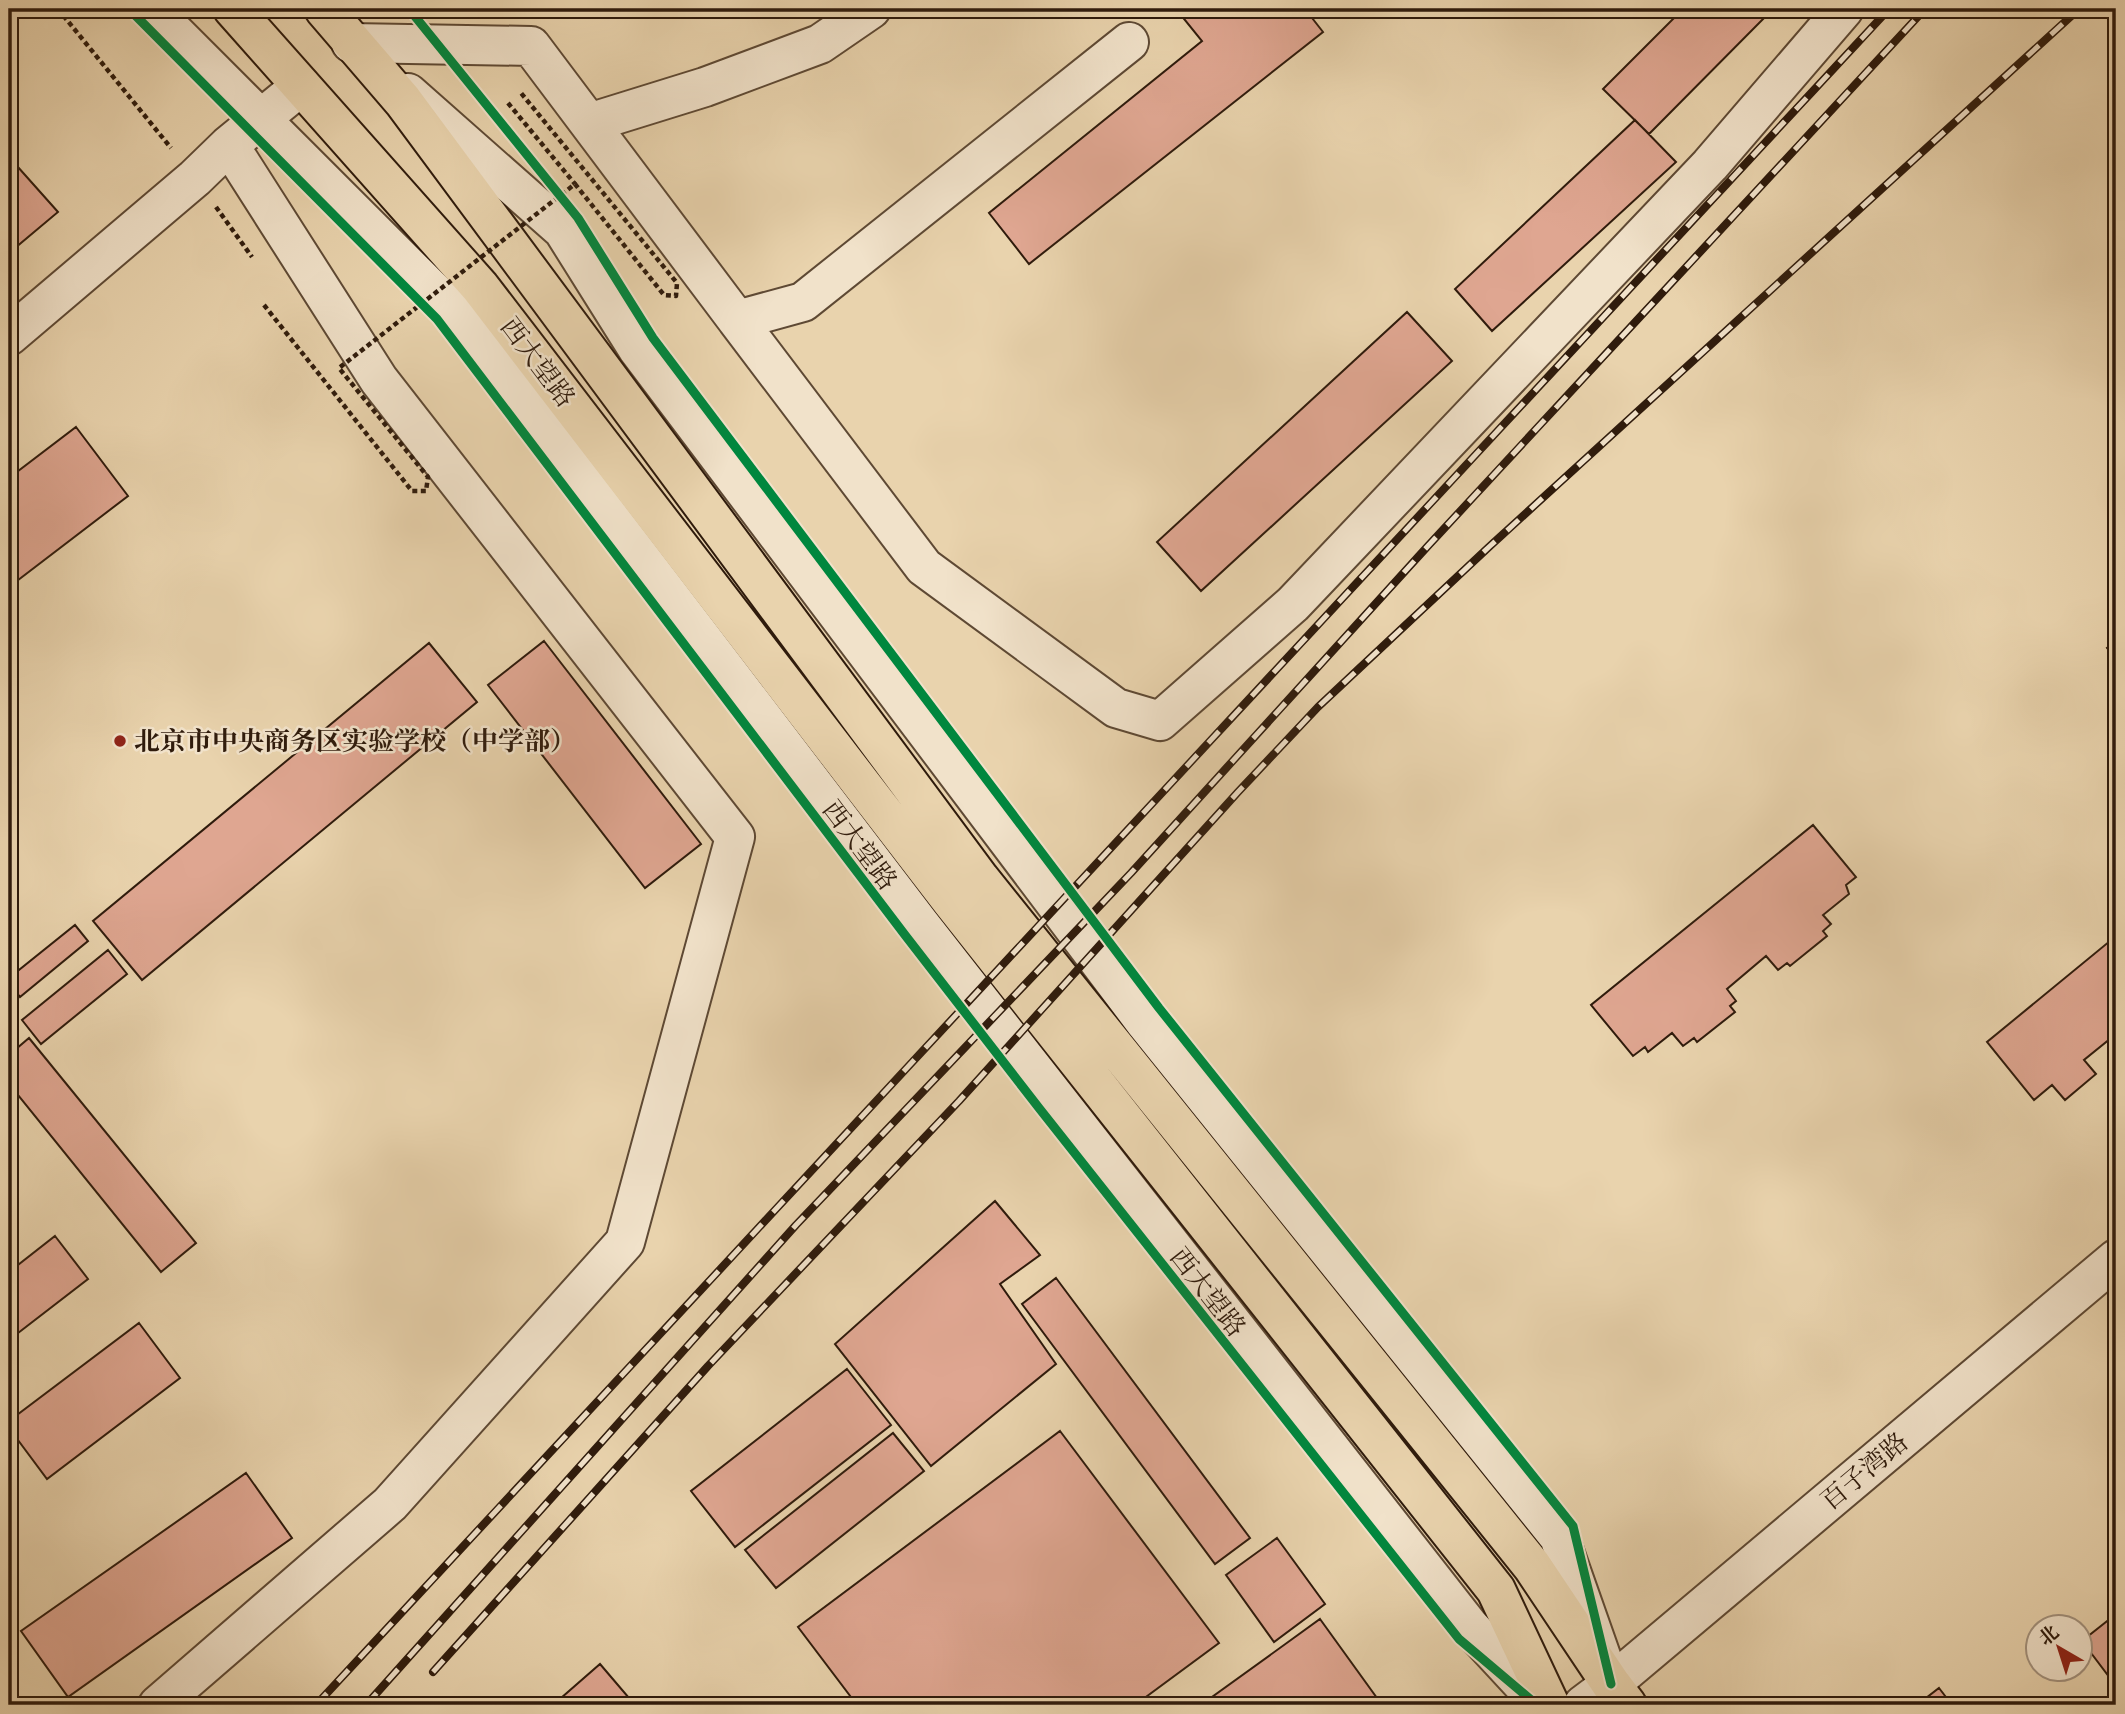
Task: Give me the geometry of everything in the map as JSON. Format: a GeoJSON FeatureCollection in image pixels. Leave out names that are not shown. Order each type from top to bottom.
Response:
{"type":"FeatureCollection","features":[{"type":"Feature","properties":{"kind":"main road","name":"西大望路"},"geometry":{"type":"LineString","coordinates":[[233,9],[480,287],[951,902],[1496,1590],[1550,1705]]}},
{"type":"Feature","properties":{"kind":"main road","name":"西大望路"},"geometry":{"type":"LineString","coordinates":[[324,9],[403,101],[980,879],[1532,1566],[1607,1698]]}},
{"type":"Feature","properties":{"kind":"street","name":"西大望路"},"geometry":{"type":"LineString","coordinates":[[151,9],[450,308],[920,924],[1469,1626],[1542,1705]]}},
{"type":"Feature","properties":{"kind":"street"},"geometry":{"type":"LineString","coordinates":[[589,123],[705,87],[820,44],[871,9]]}},
{"type":"Feature","properties":{"kind":"street"},"geometry":{"type":"LineString","coordinates":[[351,43],[531,46],[924,567],[1116,708],[1160,721],[1293,604],[1710,165],[1844,9]]}},
{"type":"Feature","properties":{"kind":"street"},"geometry":{"type":"LineString","coordinates":[[737,320],[803,302],[1129,42]]}},
{"type":"Feature","properties":{"kind":"street","name":"西大望路"},"geometry":{"type":"LineString","coordinates":[[351,43],[564,230],[637,348],[1143,1021],[1559,1537],[1607,1698]]}},
{"type":"Feature","properties":{"kind":"street"},"geometry":{"type":"LineString","coordinates":[[9,336],[301,86]]}},
{"type":"Feature","properties":{"kind":"street"},"geometry":{"type":"LineString","coordinates":[[158,1705],[390,1504],[625,1242],[735,837],[379,380],[229,145]]}},
{"type":"Feature","properties":{"kind":"street","name":"百子湾路"},"geometry":{"type":"LineString","coordinates":[[1607,1698],[2116,1259]]}},
{"type":"Feature","properties":{"kind":"path"},"geometry":{"type":"LineString","coordinates":[[508,103],[664,295],[676,296],[677,284],[521,93]]}},
{"type":"Feature","properties":{"kind":"path"},"geometry":{"type":"LineString","coordinates":[[264,305],[411,491],[426,491],[428,477],[339,368],[575,184]]}},
{"type":"Feature","properties":{"kind":"path"},"geometry":{"type":"LineString","coordinates":[[552,185],[569,207]]}},
{"type":"Feature","properties":{"kind":"path"},"geometry":{"type":"LineString","coordinates":[[418,300],[428,310]]}},
{"type":"Feature","properties":{"kind":"building"},"geometry":{"type":"Polygon","coordinates":[[[1176,9],[1305,9],[1323,32],[1029,264],[989,213],[1202,41],[1176,9]]]}},
{"type":"Feature","properties":{"kind":"building"},"geometry":{"type":"Polygon","coordinates":[[[1683,9],[1773,9],[1649,134],[1603,89],[1683,9]]]}},
{"type":"Feature","properties":{"kind":"building"},"geometry":{"type":"Polygon","coordinates":[[[1635,120],[1676,162],[1492,331],[1455,289],[1635,120]]]}},
{"type":"Feature","properties":{"kind":"building"},"geometry":{"type":"Polygon","coordinates":[[[9,157],[58,212],[9,253],[9,157]]]}},
{"type":"Feature","properties":{"kind":"building"},"geometry":{"type":"Polygon","coordinates":[[[1407,312],[1452,361],[1201,591],[1157,542],[1407,312]]]}},
{"type":"Feature","properties":{"kind":"building"},"geometry":{"type":"Polygon","coordinates":[[[76,427],[128,496],[9,587],[9,478],[76,427]]]}},
{"type":"Feature","properties":{"kind":"building"},"geometry":{"type":"Polygon","coordinates":[[[544,641],[701,844],[645,888],[488,685],[544,641]]]}},
{"type":"Feature","properties":{"kind":"building"},"geometry":{"type":"Polygon","coordinates":[[[2116,641],[2116,659],[2107,648],[2116,641]]]}},
{"type":"Feature","properties":{"kind":"building"},"geometry":{"type":"Polygon","coordinates":[[[429,643],[477,702],[142,980],[93,921],[429,643]]]}},
{"type":"Feature","properties":{"kind":"building"},"geometry":{"type":"Polygon","coordinates":[[[1813,825],[1856,877],[1846,885],[1849,894],[1823,915],[1831,924],[1823,931],[1827,936],[1790,966],[1787,963],[1778,970],[1766,956],[1727,989],[1736,1001],[1730,1006],[1735,1012],[1697,1042],[1694,1038],[1683,1046],[1672,1033],[1648,1052],[1645,1047],[1633,1056],[1591,1005],[1813,825]]]}},
{"type":"Feature","properties":{"kind":"building"},"geometry":{"type":"Polygon","coordinates":[[[75,925],[88,941],[20,997],[9,978],[75,925]]]}},
{"type":"Feature","properties":{"kind":"building"},"geometry":{"type":"Polygon","coordinates":[[[2116,936],[2116,1034],[2084,1060],[2096,1074],[2065,1100],[2052,1085],[2034,1100],[1987,1042],[2116,936]]]}},
{"type":"Feature","properties":{"kind":"building"},"geometry":{"type":"Polygon","coordinates":[[[108,950],[127,974],[41,1044],[22,1020],[108,950]]]}},
{"type":"Feature","properties":{"kind":"building"},"geometry":{"type":"Polygon","coordinates":[[[29,1038],[196,1243],[161,1272],[9,1084],[9,1055],[29,1038]]]}},
{"type":"Feature","properties":{"kind":"building"},"geometry":{"type":"Polygon","coordinates":[[[995,1201],[1040,1255],[1000,1284],[1056,1364],[931,1466],[835,1344],[995,1201]]]}},
{"type":"Feature","properties":{"kind":"building"},"geometry":{"type":"Polygon","coordinates":[[[55,1236],[88,1279],[9,1340],[9,1272],[55,1236]]]}},
{"type":"Feature","properties":{"kind":"building"},"geometry":{"type":"Polygon","coordinates":[[[1056,1278],[1250,1538],[1215,1564],[1022,1304],[1056,1278]]]}},
{"type":"Feature","properties":{"kind":"building"},"geometry":{"type":"Polygon","coordinates":[[[139,1323],[180,1378],[47,1479],[9,1428],[9,1421],[139,1323]]]}},
{"type":"Feature","properties":{"kind":"building"},"geometry":{"type":"Polygon","coordinates":[[[847,1369],[891,1425],[735,1547],[691,1491],[847,1369]]]}},
{"type":"Feature","properties":{"kind":"building"},"geometry":{"type":"Polygon","coordinates":[[[1060,1431],[1219,1643],[1135,1705],[857,1705],[798,1627],[1060,1431]]]}},
{"type":"Feature","properties":{"kind":"building"},"geometry":{"type":"Polygon","coordinates":[[[893,1433],[924,1471],[776,1588],[745,1550],[893,1433]]]}},
{"type":"Feature","properties":{"kind":"building"},"geometry":{"type":"Polygon","coordinates":[[[246,1473],[292,1538],[68,1697],[21,1631],[246,1473]]]}},
{"type":"Feature","properties":{"kind":"building"},"geometry":{"type":"Polygon","coordinates":[[[1277,1538],[1325,1604],[1274,1642],[1226,1575],[1277,1538]]]}},
{"type":"Feature","properties":{"kind":"building"},"geometry":{"type":"Polygon","coordinates":[[[2116,1614],[2116,1686],[2094,1657],[2094,1631],[2116,1614]]]}},
{"type":"Feature","properties":{"kind":"building"},"geometry":{"type":"Polygon","coordinates":[[[1320,1619],[1382,1705],[1218,1705],[1212,1697],[1320,1619]]]}},
{"type":"Feature","properties":{"kind":"building"},"geometry":{"type":"Polygon","coordinates":[[[600,1664],[635,1705],[553,1705],[600,1664]]]}},
{"type":"Feature","properties":{"kind":"building"},"geometry":{"type":"Polygon","coordinates":[[[1939,1688],[1952,1705],[1917,1705],[1939,1688]]]}},
{"type":"Feature","properties":{"kind":"railway"},"geometry":{"type":"LineString","coordinates":[[316,1705],[1889,9]]}},
{"type":"Feature","properties":{"kind":"railway"},"geometry":{"type":"LineString","coordinates":[[366,1705],[796,1225],[1131,873],[1427,547],[1925,9]]}},
{"type":"Feature","properties":{"kind":"railway"},"geometry":{"type":"LineString","coordinates":[[433,1672],[708,1366],[959,1101],[1318,707],[1490,546],[2079,9]]}},
{"type":"Feature","properties":{"kind":"cycle path"},"geometry":{"type":"LineString","coordinates":[[129,9],[437,319],[905,935],[1459,1639],[1537,1705]]}},
{"type":"Feature","properties":{"kind":"cycle path"},"geometry":{"type":"LineString","coordinates":[[409,9],[578,218],[653,338],[1159,1008],[1573,1526],[1611,1684]]}},
{"type":"Feature","properties":{"kind":"place","name":"北京市中央商务区实验学校（中学部）"},"geometry":{"type":"Point","coordinates":[120,741]}}]}
